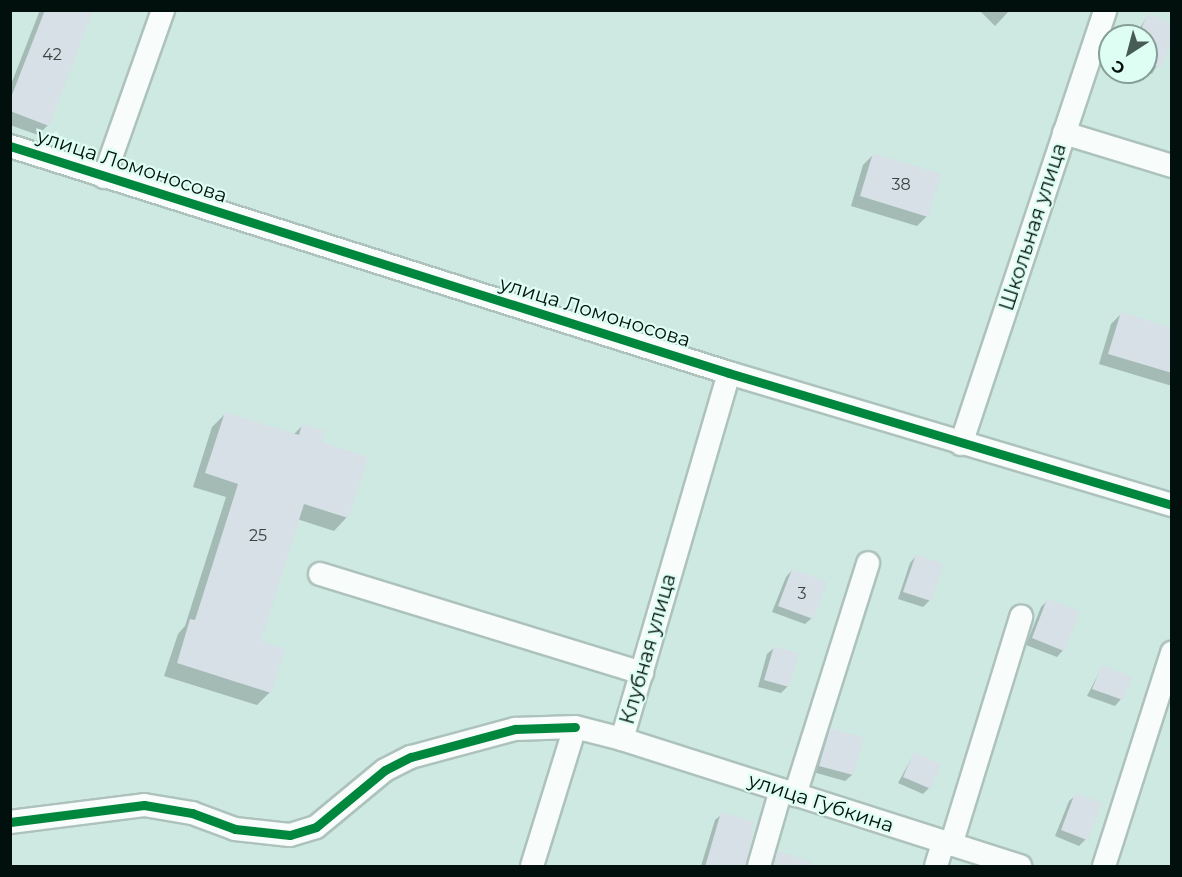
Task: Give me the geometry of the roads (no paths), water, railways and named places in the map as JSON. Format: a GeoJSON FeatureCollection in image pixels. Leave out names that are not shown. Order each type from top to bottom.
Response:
{"type":"FeatureCollection","features":[{"type":"Feature","properties":{"kind":"street"},"geometry":{"type":"LineString","coordinates":[[104,177],[163,10]]}},
{"type":"Feature","properties":{"kind":"street","name":"Школьная улица"},"geometry":{"type":"LineString","coordinates":[[961,444],[1105,10]]}},
{"type":"Feature","properties":{"kind":"street"},"geometry":{"type":"LineString","coordinates":[[1064,133],[1172,166]]}},
{"type":"Feature","properties":{"kind":"street","name":"улица Ломоносова"},"geometry":{"type":"LineString","coordinates":[[10,146],[729,374],[1172,506]]}},
{"type":"Feature","properties":{"kind":"street","name":"Клубная улица"},"geometry":{"type":"LineString","coordinates":[[10,822],[144,805],[192,813],[235,829],[290,835],[316,827],[386,770],[411,757],[516,729],[575,727],[622,739],[729,374]]}},
{"type":"Feature","properties":{"kind":"street"},"geometry":{"type":"LineString","coordinates":[[759,867],[788,792],[868,562]]}},
{"type":"Feature","properties":{"kind":"street"},"geometry":{"type":"LineString","coordinates":[[320,574],[642,672]]}},
{"type":"Feature","properties":{"kind":"street"},"geometry":{"type":"LineString","coordinates":[[936,867],[947,844],[1021,616]]}},
{"type":"Feature","properties":{"kind":"street"},"geometry":{"type":"LineString","coordinates":[[1104,867],[1172,653]]}},
{"type":"Feature","properties":{"kind":"street"},"geometry":{"type":"LineString","coordinates":[[532,867],[575,727]]}},
{"type":"Feature","properties":{"kind":"street","name":"улица Губкина"},"geometry":{"type":"LineString","coordinates":[[622,739],[1020,867]]}}]}
